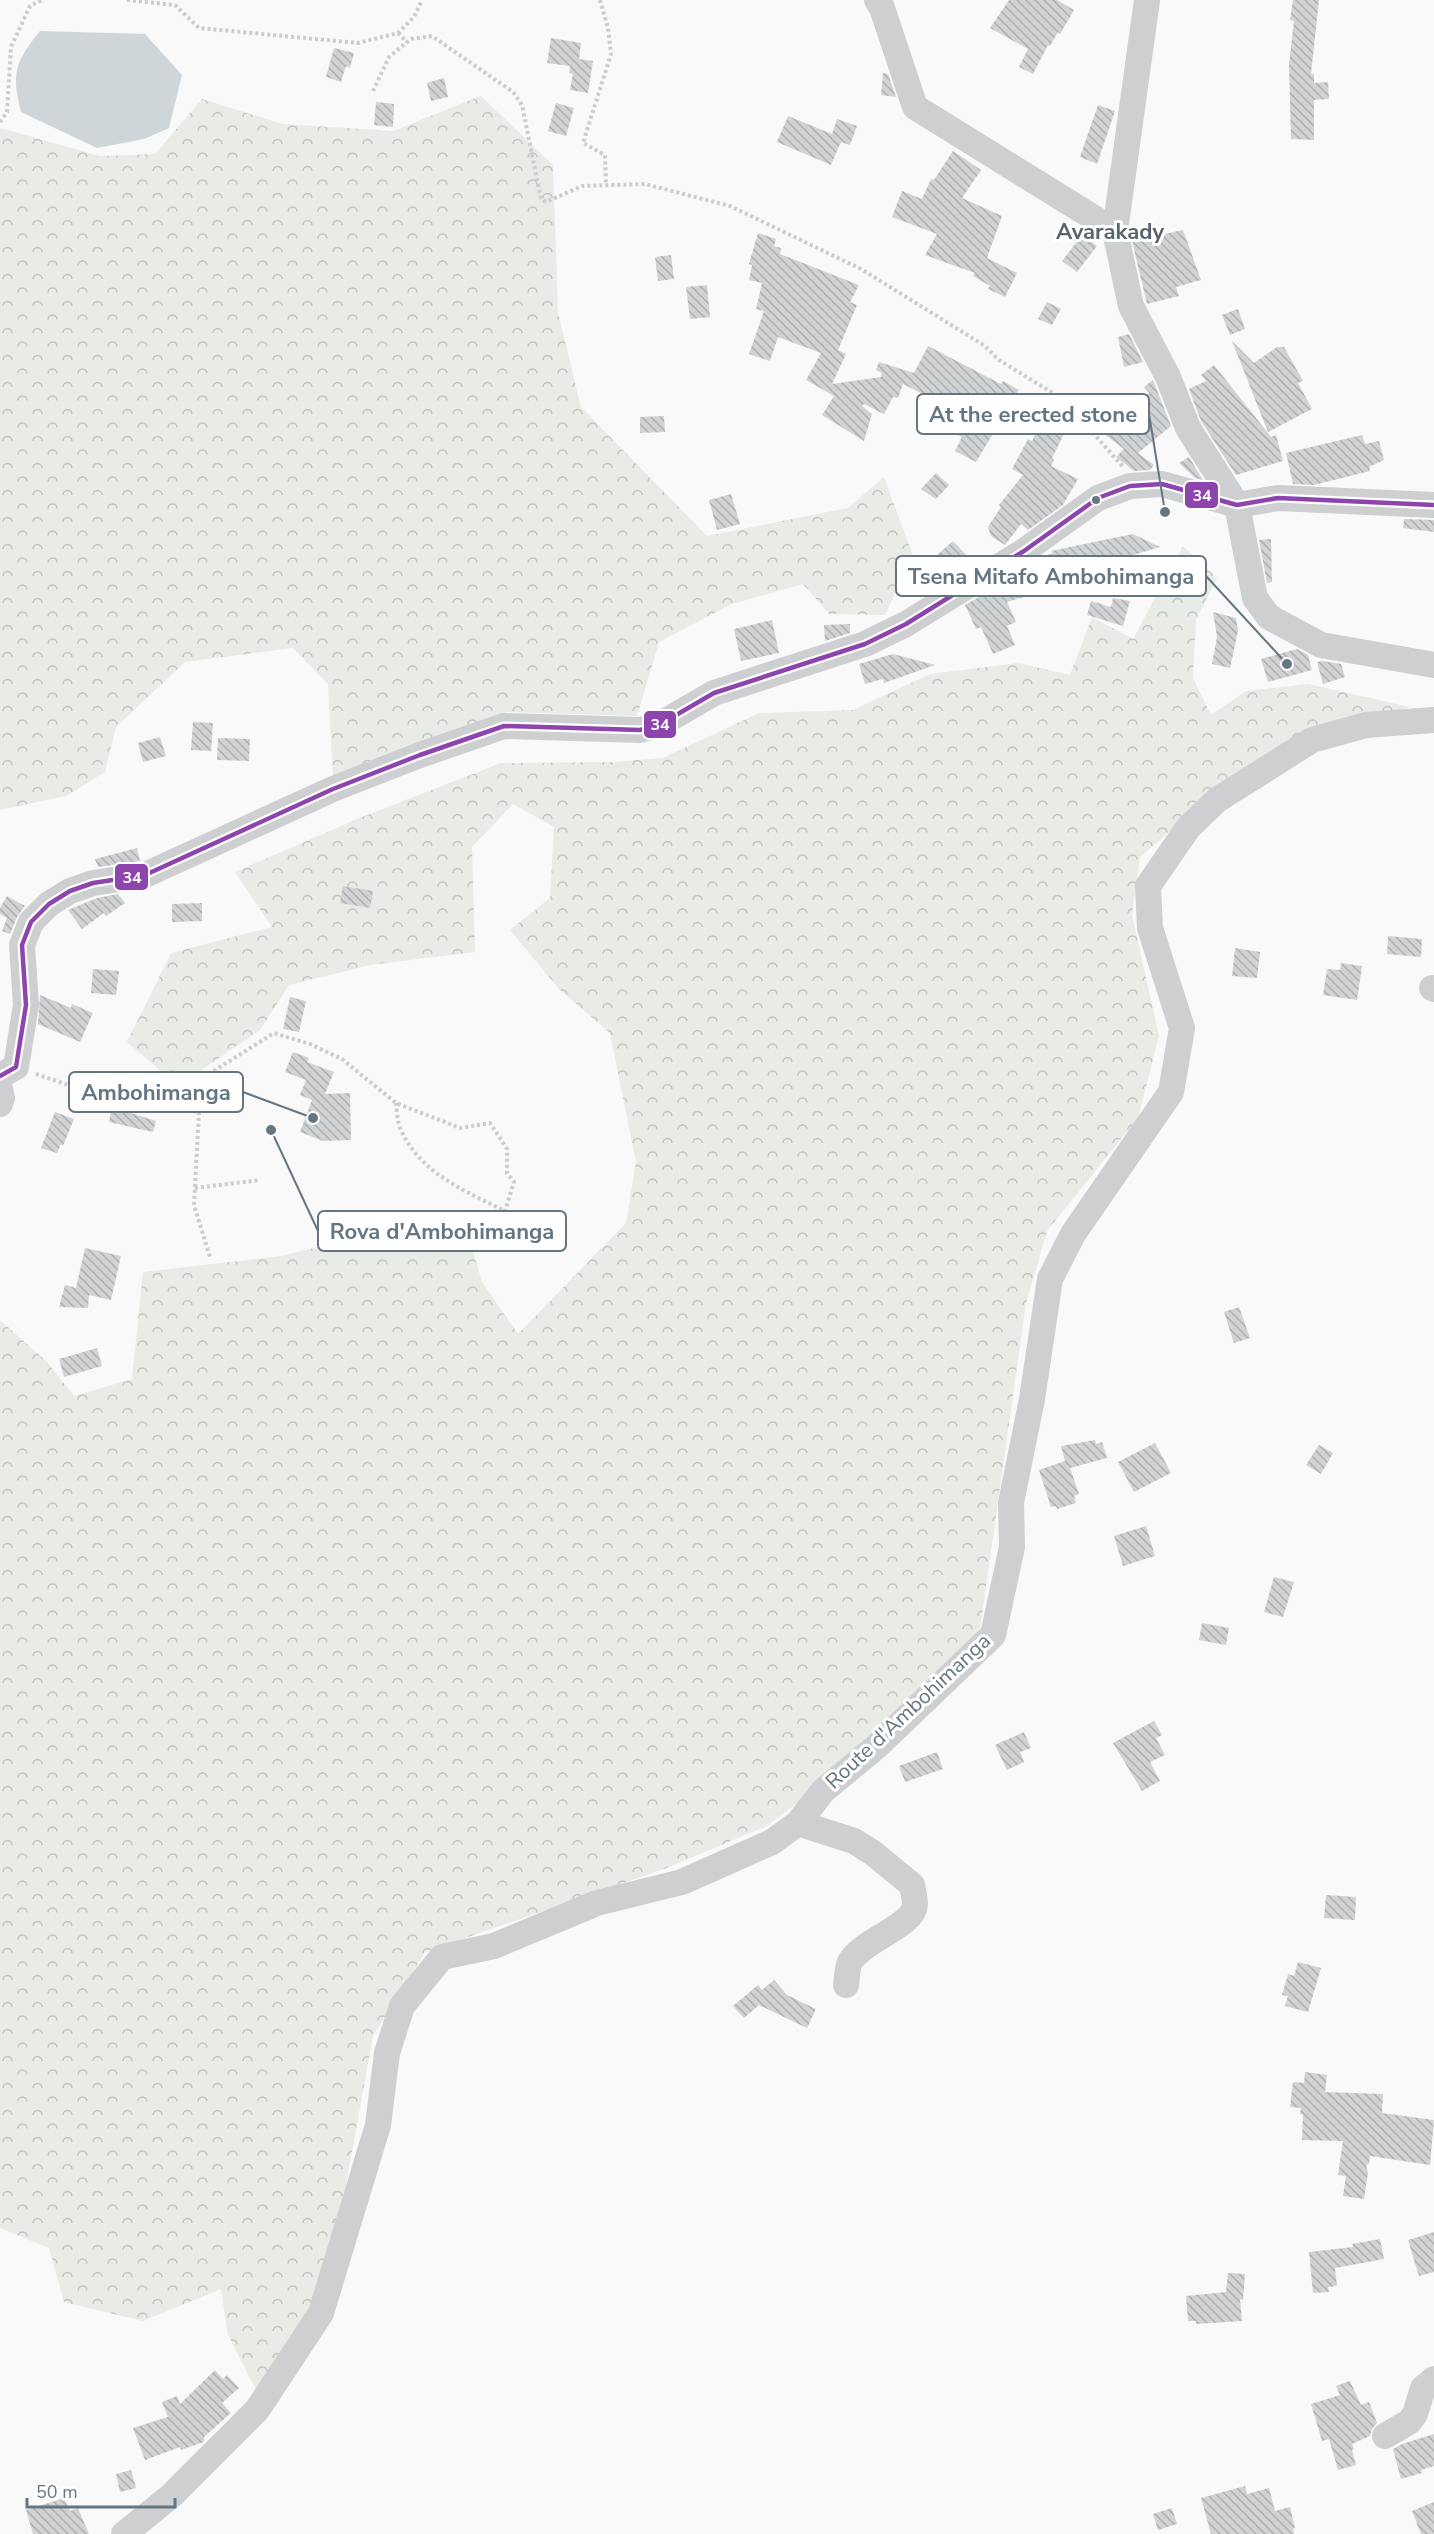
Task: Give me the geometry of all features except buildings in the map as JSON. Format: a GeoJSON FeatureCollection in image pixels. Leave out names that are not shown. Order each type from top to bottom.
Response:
{"type":"FeatureCollection","features":[{"type":"Feature","properties":{"kind":"street"},"geometry":{"type":"LineString","coordinates":[[877,0],[882,8],[915,107],[1115,231]]}},
{"type":"Feature","properties":{"kind":"street"},"geometry":{"type":"LineString","coordinates":[[1146,0],[1115,231],[1131,306],[1168,377],[1188,428],[1238,505],[1256,598],[1269,617],[1321,645],[1434,665]]}},
{"type":"Feature","properties":{"kind":"street"},"geometry":{"type":"LineString","coordinates":[[8,1071],[26,1005],[22,945],[31,922],[50,904],[70,891],[93,883],[145,875],[333,789],[420,755],[504,726],[640,730],[659,725],[714,693],[865,644],[906,624],[1024,551],[1098,498],[1130,486],[1162,484],[1238,505],[1278,498],[1434,504]]}},
{"type":"Feature","properties":{"kind":"street","name":"Route d'Ambohimanga"},"geometry":{"type":"LineString","coordinates":[[124,2534],[172,2495],[257,2410],[321,2313],[378,2125],[387,2054],[402,2006],[442,1957],[494,1946],[597,1903],[682,1882],[772,1842],[798,1823],[823,1791],[876,1747],[993,1635],[1012,1547],[1011,1503],[1032,1399],[1050,1279],[1073,1234],[1171,1092],[1182,1028],[1150,928],[1148,886],[1188,828],[1217,800],[1312,740],[1366,725],[1434,720]]}},
{"type":"Feature","properties":{"kind":"street"},"geometry":{"type":"LineString","coordinates":[[0,1089],[2,1098],[0,1104]]}},
{"type":"Feature","properties":{"kind":"street"},"geometry":{"type":"LineString","coordinates":[[798,1823],[854,1841],[873,1853],[912,1885],[916,1905],[910,1918],[884,1933],[850,1962],[846,1985]]}},
{"type":"Feature","properties":{"kind":"street"},"geometry":{"type":"LineString","coordinates":[[1385,2436],[1409,2422],[1415,2414],[1423,2388],[1434,2379]]}},
{"type":"Feature","properties":{"kind":"path"},"geometry":{"type":"LineString","coordinates":[[0,123],[7,112],[11,46],[30,6],[42,0]]}},
{"type":"Feature","properties":{"kind":"path"},"geometry":{"type":"LineString","coordinates":[[127,0],[175,5],[199,28],[358,43],[398,33],[414,17],[422,0]]}},
{"type":"Feature","properties":{"kind":"path"},"geometry":{"type":"LineString","coordinates":[[600,0],[608,28],[611,54],[583,143],[605,155],[606,185]]}},
{"type":"Feature","properties":{"kind":"path"},"geometry":{"type":"LineString","coordinates":[[398,33],[407,42]]}},
{"type":"Feature","properties":{"kind":"path"},"geometry":{"type":"LineString","coordinates":[[373,91],[389,57],[411,39],[432,36],[513,92],[522,105],[541,199],[546,202],[582,186],[645,184],[730,206],[861,268],[985,346],[999,360],[1064,400],[1121,463],[1130,486]]}},
{"type":"Feature","properties":{"kind":"path"},"geometry":{"type":"LineString","coordinates":[[210,1257],[194,1205],[201,1079],[274,1033],[310,1044],[342,1059],[396,1103],[460,1128],[490,1123],[507,1149],[507,1173],[514,1182],[505,1211]]}},
{"type":"Feature","properties":{"kind":"path"},"geometry":{"type":"LineString","coordinates":[[308,1050],[310,1044]]}},
{"type":"Feature","properties":{"kind":"path"},"geometry":{"type":"LineString","coordinates":[[8,1071],[108,1098],[198,1112]]}},
{"type":"Feature","properties":{"kind":"path"},"geometry":{"type":"LineString","coordinates":[[396,1103],[400,1128],[417,1158],[452,1185],[505,1211],[524,1232]]}},
{"type":"Feature","properties":{"kind":"path"},"geometry":{"type":"LineString","coordinates":[[195,1188],[260,1180]]}},
{"type":"Feature","properties":{"kind":"green space"},"geometry":{"type":"Polygon","coordinates":[[[481,96],[553,165],[558,313],[581,407],[707,536],[848,508],[884,477],[913,556],[885,615],[829,614],[803,584],[732,604],[659,642],[637,716],[507,712],[333,776],[328,684],[293,648],[185,662],[116,727],[105,772],[66,796],[0,810],[0,128],[100,156],[155,154],[202,99],[283,124],[393,131],[481,96]]]}},
{"type":"Feature","properties":{"kind":"green space"},"geometry":{"type":"Polygon","coordinates":[[[1183,546],[1217,578],[1196,620],[1193,678],[1211,715],[1246,691],[1308,684],[1410,707],[1374,719],[1207,800],[1140,857],[1132,915],[1159,1036],[1138,1118],[1047,1231],[1026,1303],[980,1629],[890,1732],[767,1826],[664,1869],[425,1952],[373,2036],[327,2289],[259,2396],[228,2335],[221,2289],[143,2321],[64,2302],[49,2248],[0,2228],[0,1320],[47,1362],[74,1396],[132,1379],[143,1272],[282,1256],[393,1228],[464,1221],[482,1282],[518,1334],[626,1223],[636,1162],[610,1033],[559,989],[510,930],[550,898],[554,827],[513,804],[472,847],[475,952],[370,965],[289,985],[260,1030],[178,1086],[127,1042],[171,953],[272,927],[235,872],[357,819],[501,763],[612,762],[663,758],[759,713],[853,710],[930,674],[1018,663],[1070,675],[1092,617],[1133,639],[1183,546]]]}},
{"type":"Feature","properties":{"kind":"shaded area"},"geometry":{"type":"Polygon","coordinates":[[[40,31],[145,34],[182,75],[169,128],[144,139],[97,148],[21,112],[16,87],[17,68],[25,51],[40,31]]]}},
{"type":"Feature","properties":{"kind":"transit line","name":"34"},"geometry":{"type":"LineString","coordinates":[[0,1076],[16,1067],[26,1005],[22,945],[31,922],[49,904],[70,891],[93,883],[145,875],[333,789],[420,755],[504,726],[640,730],[659,725],[714,693],[865,644],[906,624],[1024,551],[1098,498],[1130,486],[1162,484],[1237,505],[1278,498],[1434,505]]}},
{"type":"Feature","properties":{"kind":"place","name":"At the erected stone"},"geometry":{"type":"Point","coordinates":[1165,512]}},
{"type":"Feature","properties":{"kind":"place","name":"Tsena Mitafo Ambohimanga"},"geometry":{"type":"Point","coordinates":[1287,664]}},
{"type":"Feature","properties":{"kind":"place","name":"Ambohimanga"},"geometry":{"type":"Point","coordinates":[313,1118]}},
{"type":"Feature","properties":{"kind":"place","name":"Rova d'Ambohimanga"},"geometry":{"type":"Point","coordinates":[271,1130]}},
{"type":"Feature","properties":{"kind":"district","name":"Avarakady"},"geometry":{"type":"Point","coordinates":[1110,232]}}]}
